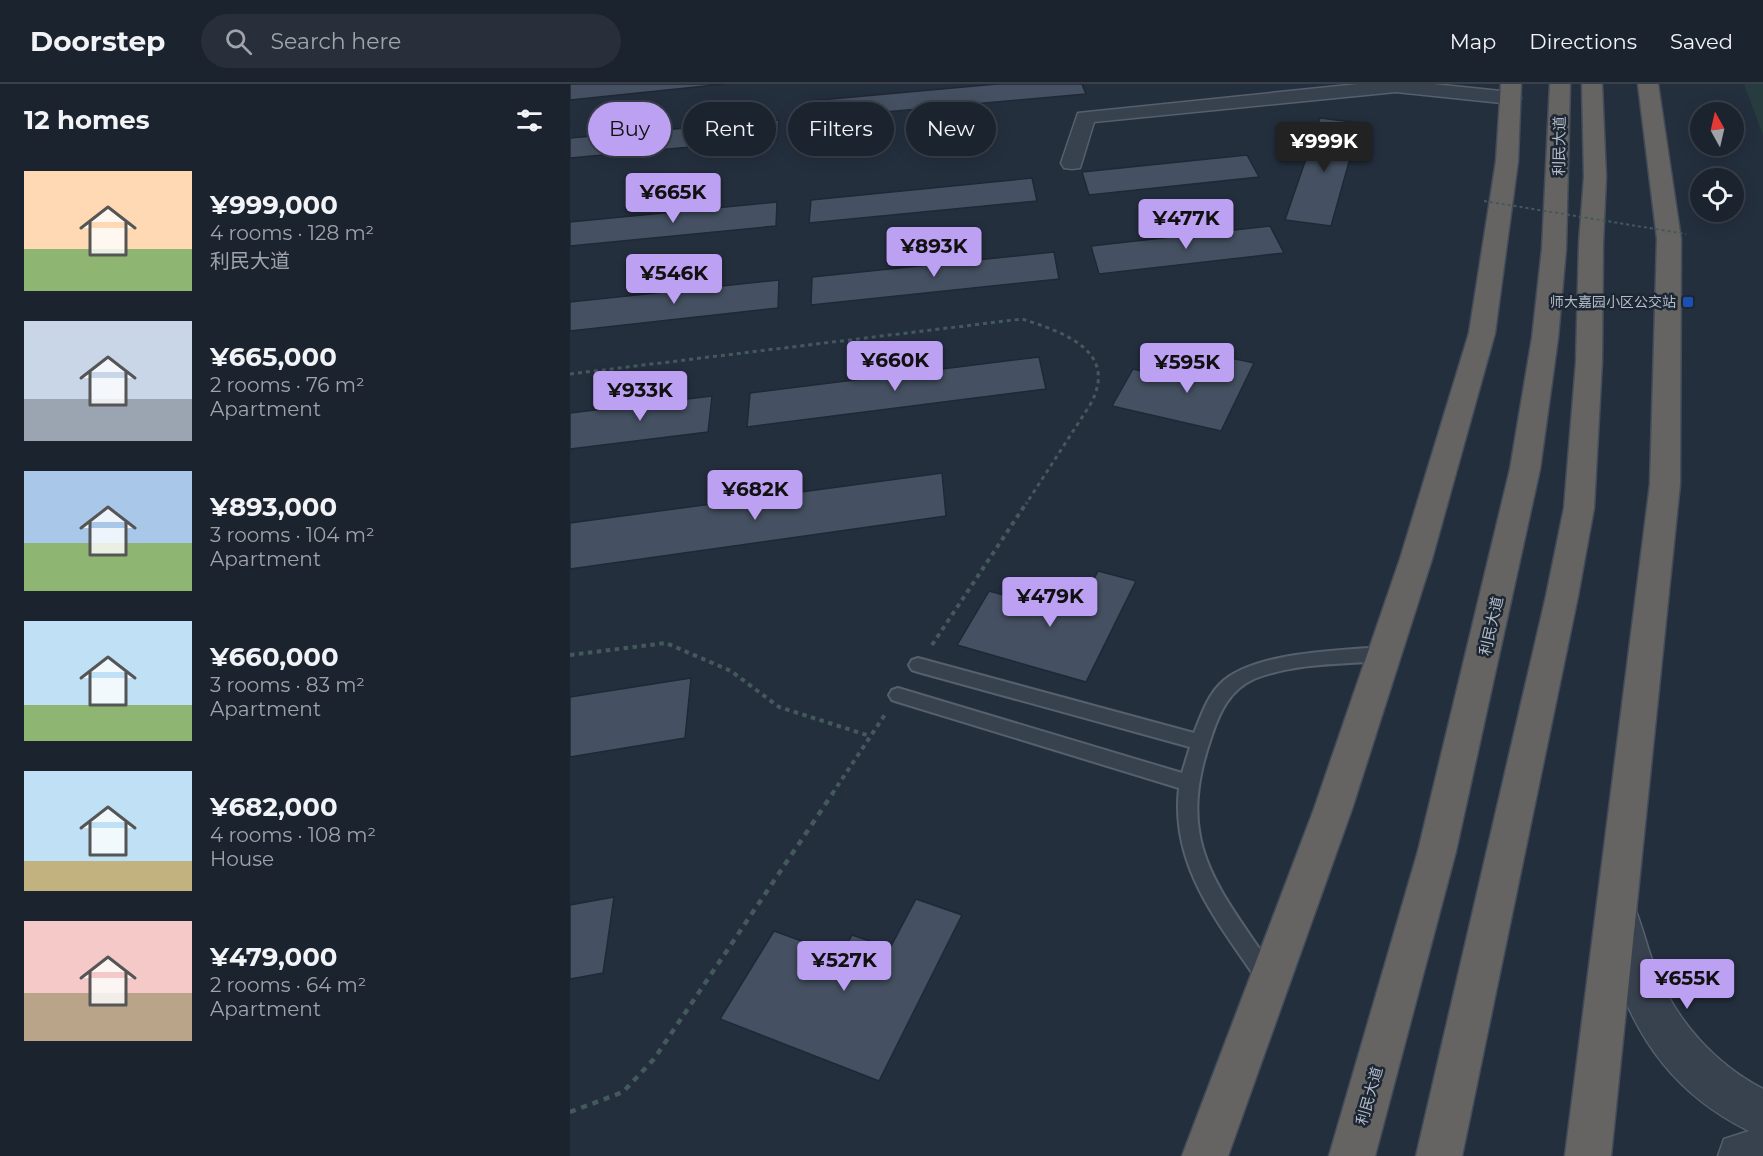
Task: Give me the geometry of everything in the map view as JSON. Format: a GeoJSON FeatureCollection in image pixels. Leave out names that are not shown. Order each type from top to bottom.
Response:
{"type":"FeatureCollection","features":[{"type":"Feature","properties":{"kind":"highway","name":"利民大道"},"geometry":{"type":"LineString","coordinates":[[1352,1156],[1437,851],[1526,469],[1545,338],[1554,249],[1560,84]]}},
{"type":"Feature","properties":{"kind":"highway"},"geometry":{"type":"LineString","coordinates":[[1439,1156],[1562,596],[1579,508],[1589,362],[1591,243],[1595,177],[1592,84]]}},
{"type":"Feature","properties":{"kind":"highway"},"geometry":{"type":"LineString","coordinates":[[1588,1156],[1665,484],[1669,239],[1647,84]]}},
{"type":"Feature","properties":{"kind":"highway"},"geometry":{"type":"LineString","coordinates":[[1204,1156],[1333,809],[1416,559],[1482,333],[1507,161],[1511,91]]}},
{"type":"Feature","properties":{"kind":"street"},"geometry":{"type":"LineString","coordinates":[[1072,163],[1085,117],[1396,86],[1511,91]]}},
{"type":"Feature","properties":{"kind":"street"},"geometry":{"type":"LineString","coordinates":[[1617,905],[1633,968],[1659,1023],[1677,1049],[1697,1071],[1719,1089],[1741,1104],[1763,1114]]}},
{"type":"Feature","properties":{"kind":"street"},"geometry":{"type":"LineString","coordinates":[[1741,1156],[1763,1151]]}},
{"type":"Feature","properties":{"kind":"lane"},"geometry":{"type":"LineString","coordinates":[[1270,983],[1206,884],[1188,832],[1186,807],[1189,783],[1200,742],[1210,714],[1221,696],[1234,681],[1255,671],[1337,658],[1385,654]]}},
{"type":"Feature","properties":{"kind":"lane"},"geometry":{"type":"LineString","coordinates":[[918,665],[1200,742]]}},
{"type":"Feature","properties":{"kind":"lane"},"geometry":{"type":"LineString","coordinates":[[898,695],[1189,783]]}},
{"type":"Feature","properties":{"kind":"path"},"geometry":{"type":"LineString","coordinates":[[1484,201],[1686,234]]}},
{"type":"Feature","properties":{"kind":"path"},"geometry":{"type":"LineString","coordinates":[[570,374],[1022,319],[1063,332],[1082,345],[1094,357],[1098,372],[1097,390],[1077,428],[918,665]]}},
{"type":"Feature","properties":{"kind":"path"},"geometry":{"type":"LineString","coordinates":[[570,655],[666,643],[731,671],[779,707],[870,736]]}},
{"type":"Feature","properties":{"kind":"path"},"geometry":{"type":"LineString","coordinates":[[570,1113],[623,1092],[654,1059],[898,695]]}},
{"type":"Feature","properties":{"kind":"green space"},"geometry":{"type":"Polygon","coordinates":[[[1744,84],[1763,84],[1763,135],[1744,84]]]}},
{"type":"Feature","properties":{"kind":"building"},"geometry":{"type":"Polygon","coordinates":[[[570,84],[725,84],[570,100],[570,84]]]}},
{"type":"Feature","properties":{"kind":"building"},"geometry":{"type":"Polygon","coordinates":[[[997,84],[1082,84],[1086,94],[996,102],[906,102],[906,110],[894,111],[894,102],[809,101],[997,84]]]}},
{"type":"Feature","properties":{"kind":"building"},"geometry":{"type":"Polygon","coordinates":[[[1320,118],[1360,123],[1331,226],[1285,220],[1320,118]]]}},
{"type":"Feature","properties":{"kind":"building"},"geometry":{"type":"Polygon","coordinates":[[[776,120],[779,120],[776,139],[776,120]]]}},
{"type":"Feature","properties":{"kind":"building"},"geometry":{"type":"Polygon","coordinates":[[[683,128],[683,148],[671,149],[671,129],[683,128]]]}},
{"type":"Feature","properties":{"kind":"building"},"geometry":{"type":"Polygon","coordinates":[[[588,136],[588,156],[592,156],[570,158],[570,138],[588,136]]]}},
{"type":"Feature","properties":{"kind":"building"},"geometry":{"type":"Polygon","coordinates":[[[1247,155],[1259,177],[1089,195],[1082,172],[1247,155]]]}},
{"type":"Feature","properties":{"kind":"building"},"geometry":{"type":"Polygon","coordinates":[[[1032,178],[1037,201],[809,223],[811,200],[1032,178]]]}},
{"type":"Feature","properties":{"kind":"building"},"geometry":{"type":"Polygon","coordinates":[[[777,202],[776,226],[570,246],[570,222],[777,202]]]}},
{"type":"Feature","properties":{"kind":"building"},"geometry":{"type":"Polygon","coordinates":[[[1270,226],[1284,253],[1099,274],[1091,246],[1270,226]]]}},
{"type":"Feature","properties":{"kind":"building"},"geometry":{"type":"Polygon","coordinates":[[[1054,252],[1059,279],[811,305],[812,277],[1054,252]]]}},
{"type":"Feature","properties":{"kind":"building"},"geometry":{"type":"Polygon","coordinates":[[[779,280],[778,308],[570,331],[570,302],[779,280]]]}},
{"type":"Feature","properties":{"kind":"building"},"geometry":{"type":"Polygon","coordinates":[[[1222,356],[1254,363],[1221,431],[1112,406],[1133,369],[1180,380],[1185,371],[1211,377],[1222,356]]]}},
{"type":"Feature","properties":{"kind":"building"},"geometry":{"type":"Polygon","coordinates":[[[1039,357],[1046,389],[747,427],[750,393],[1039,357]]]}},
{"type":"Feature","properties":{"kind":"building"},"geometry":{"type":"Polygon","coordinates":[[[712,396],[708,432],[570,449],[570,413],[712,396]]]}},
{"type":"Feature","properties":{"kind":"building"},"geometry":{"type":"Polygon","coordinates":[[[942,473],[946,516],[570,569],[570,523],[942,473]]]}},
{"type":"Feature","properties":{"kind":"building"},"geometry":{"type":"Polygon","coordinates":[[[1098,571],[1136,581],[1086,682],[957,645],[989,591],[1044,606],[1051,593],[1082,602],[1098,571]]]}},
{"type":"Feature","properties":{"kind":"building"},"geometry":{"type":"Polygon","coordinates":[[[691,678],[685,738],[570,757],[570,697],[691,678]]]}},
{"type":"Feature","properties":{"kind":"building"},"geometry":{"type":"Polygon","coordinates":[[[614,897],[603,973],[570,979],[570,905],[614,897]]]}},
{"type":"Feature","properties":{"kind":"building"},"geometry":{"type":"Polygon","coordinates":[[[916,899],[962,915],[879,1081],[720,1019],[774,931],[840,955],[852,935],[890,948],[916,899]]]}},
{"type":"Feature","properties":{"kind":"place","name":"师大嘉园小区公交站"},"geometry":{"type":"Point","coordinates":[1688,302]}}]}
